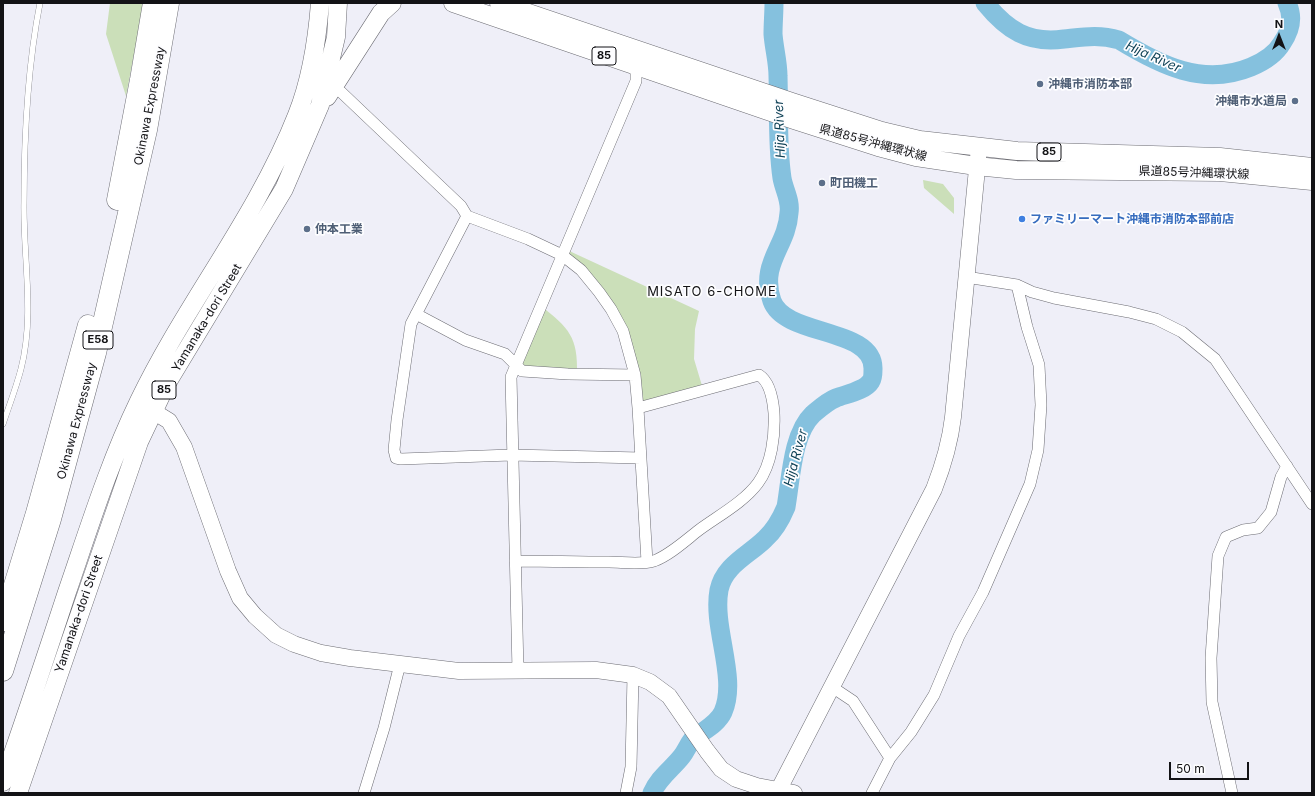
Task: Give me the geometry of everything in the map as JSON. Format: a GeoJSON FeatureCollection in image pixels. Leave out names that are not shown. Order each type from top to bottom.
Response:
{"type":"FeatureCollection","features":[{"type":"Feature","properties":{"kind":"highway","name":"Okinawa Expressway"},"geometry":{"type":"LineString","coordinates":[[3,621],[82,349],[120,187],[153,3]]}},
{"type":"Feature","properties":{"kind":"highway","name":"Okinawa Expressway"},"geometry":{"type":"LineString","coordinates":[[3,672],[51,519],[96,353],[147,130],[169,3]]}},
{"type":"Feature","properties":{"kind":"main road","name":"Yamanaka-dori Street"},"geometry":{"type":"LineString","coordinates":[[18,793],[139,442],[146,406],[170,340],[255,201],[277,160],[298,114],[307,83],[317,35],[320,3]]}},
{"type":"Feature","properties":{"kind":"main road","name":"Yamanaka-dori Street"},"geometry":{"type":"LineString","coordinates":[[3,782],[90,524],[121,440],[146,406],[284,189],[320,105],[336,37],[338,3]]}},
{"type":"Feature","properties":{"kind":"main road"},"geometry":{"type":"LineString","coordinates":[[320,105],[334,88],[381,13],[392,3]]}},
{"type":"Feature","properties":{"kind":"main road","name":"県道85号沖縄環状線"},"geometry":{"type":"LineString","coordinates":[[453,3],[639,59],[756,98],[794,120],[878,147],[916,157],[1016,170],[1220,172],[1312,181]]}},
{"type":"Feature","properties":{"kind":"main road","name":"県道85号沖縄環状線"},"geometry":{"type":"LineString","coordinates":[[498,3],[639,59]]}},
{"type":"Feature","properties":{"kind":"main road","name":"県道85号沖縄環状線"},"geometry":{"type":"LineString","coordinates":[[756,98],[792,102],[882,131],[920,140],[979,148],[1017,151],[1220,157],[1312,167]]}},
{"type":"Feature","properties":{"kind":"street"},"geometry":{"type":"LineString","coordinates":[[518,671],[510,377],[516,367],[636,81],[639,59]]}},
{"type":"Feature","properties":{"kind":"street"},"geometry":{"type":"LineString","coordinates":[[334,88],[341,92],[461,206],[467,216],[528,239],[562,255],[581,270],[611,308],[623,331],[635,375],[647,562]]}},
{"type":"Feature","properties":{"kind":"street"},"geometry":{"type":"LineString","coordinates":[[146,406],[169,421],[184,447],[228,571],[240,598],[255,616],[276,636],[294,644],[343,657],[459,671],[596,670],[633,675],[650,682],[669,696],[706,751],[722,769],[736,779],[756,786],[783,792],[832,686],[934,490],[942,470],[951,436],[976,166],[979,148]]}},
{"type":"Feature","properties":{"kind":"street"},"geometry":{"type":"LineString","coordinates":[[467,216],[411,324],[407,340],[395,442],[396,458],[511,455],[641,458]]}},
{"type":"Feature","properties":{"kind":"street"},"geometry":{"type":"LineString","coordinates":[[966,277],[1017,285],[1032,292],[1054,298],[1129,312],[1156,319],[1182,332],[1215,359],[1312,504]]}},
{"type":"Feature","properties":{"kind":"street"},"geometry":{"type":"LineString","coordinates":[[872,793],[890,758],[911,732],[934,695],[959,636],[983,592],[1030,484],[1038,450],[1042,405],[1039,365],[1027,327],[1017,285]]}},
{"type":"Feature","properties":{"kind":"street"},"geometry":{"type":"LineString","coordinates":[[416,314],[465,340],[505,354],[516,367],[522,371],[537,373],[635,375]]}},
{"type":"Feature","properties":{"kind":"street"},"geometry":{"type":"LineString","coordinates":[[514,561],[647,562],[654,560],[678,546],[750,492],[759,482],[772,447],[774,436],[774,412],[770,390],[764,378],[759,375],[638,408]]}},
{"type":"Feature","properties":{"kind":"street"},"geometry":{"type":"LineString","coordinates":[[1232,793],[1212,702],[1210,658],[1218,556],[1226,537],[1243,530],[1258,528],[1271,512],[1281,478],[1287,466]]}},
{"type":"Feature","properties":{"kind":"street"},"geometry":{"type":"LineString","coordinates":[[364,793],[384,728],[400,664]]}},
{"type":"Feature","properties":{"kind":"street"},"geometry":{"type":"LineString","coordinates":[[626,793],[631,767],[633,675]]}},
{"type":"Feature","properties":{"kind":"street"},"geometry":{"type":"LineString","coordinates":[[832,686],[853,701],[890,758]]}},
{"type":"Feature","properties":{"kind":"lane"},"geometry":{"type":"LineString","coordinates":[[3,424],[22,368],[26,331],[27,287],[24,203],[27,99],[31,54],[40,3]]}},
{"type":"Feature","properties":{"kind":"green space"},"geometry":{"type":"Polygon","coordinates":[[[110,3],[144,3],[126,96],[106,34],[110,3]]]}},
{"type":"Feature","properties":{"kind":"green space"},"geometry":{"type":"Polygon","coordinates":[[[923,180],[943,184],[954,198],[954,214],[924,188],[923,180]]]}},
{"type":"Feature","properties":{"kind":"green space"},"geometry":{"type":"Polygon","coordinates":[[[565,249],[699,311],[695,329],[694,359],[703,389],[638,408],[623,331],[565,249]]]}},
{"type":"Feature","properties":{"kind":"green space"},"geometry":{"type":"Polygon","coordinates":[[[541,306],[559,321],[570,334],[576,351],[577,374],[516,367],[541,306]]]}},
{"type":"Feature","properties":{"kind":"waterway","name":"Hija River"},"geometry":{"type":"LineString","coordinates":[[652,793],[662,778],[682,756],[692,740],[717,721],[723,712],[727,699],[728,684],[718,605],[719,590],[722,581],[726,574],[738,561],[769,536],[780,520],[786,507],[791,471],[797,445],[806,423],[813,414],[827,403],[864,387],[873,377],[873,369],[869,355],[859,346],[845,339],[793,321],[780,313],[772,301],[769,288],[771,265],[784,236],[789,208],[782,178],[779,153],[778,71],[773,34],[774,3]]}},
{"type":"Feature","properties":{"kind":"waterway","name":"Hija River"},"geometry":{"type":"LineString","coordinates":[[985,3],[993,13],[1010,28],[1029,37],[1051,40],[1091,36],[1112,38],[1119,40],[1150,58],[1166,65],[1199,74],[1216,75],[1233,73],[1251,67],[1272,55],[1276,51],[1289,29],[1291,19],[1287,3]]}},
{"type":"Feature","properties":{"kind":"place","name":"沖縄市消防本部"},"geometry":{"type":"Point","coordinates":[1040,84]}},
{"type":"Feature","properties":{"kind":"place","name":"沖縄市水道局"},"geometry":{"type":"Point","coordinates":[1295,101]}},
{"type":"Feature","properties":{"kind":"place","name":"町田機工"},"geometry":{"type":"Point","coordinates":[822,183]}},
{"type":"Feature","properties":{"kind":"place","name":"ファミリーマート沖縄市消防本部前店"},"geometry":{"type":"Point","coordinates":[1022,219]}},
{"type":"Feature","properties":{"kind":"place","name":"仲本工業"},"geometry":{"type":"Point","coordinates":[307,229]}},
{"type":"Feature","properties":{"kind":"district","name":"MISATO 6-CHOME"},"geometry":{"type":"Point","coordinates":[712,292]}}]}
